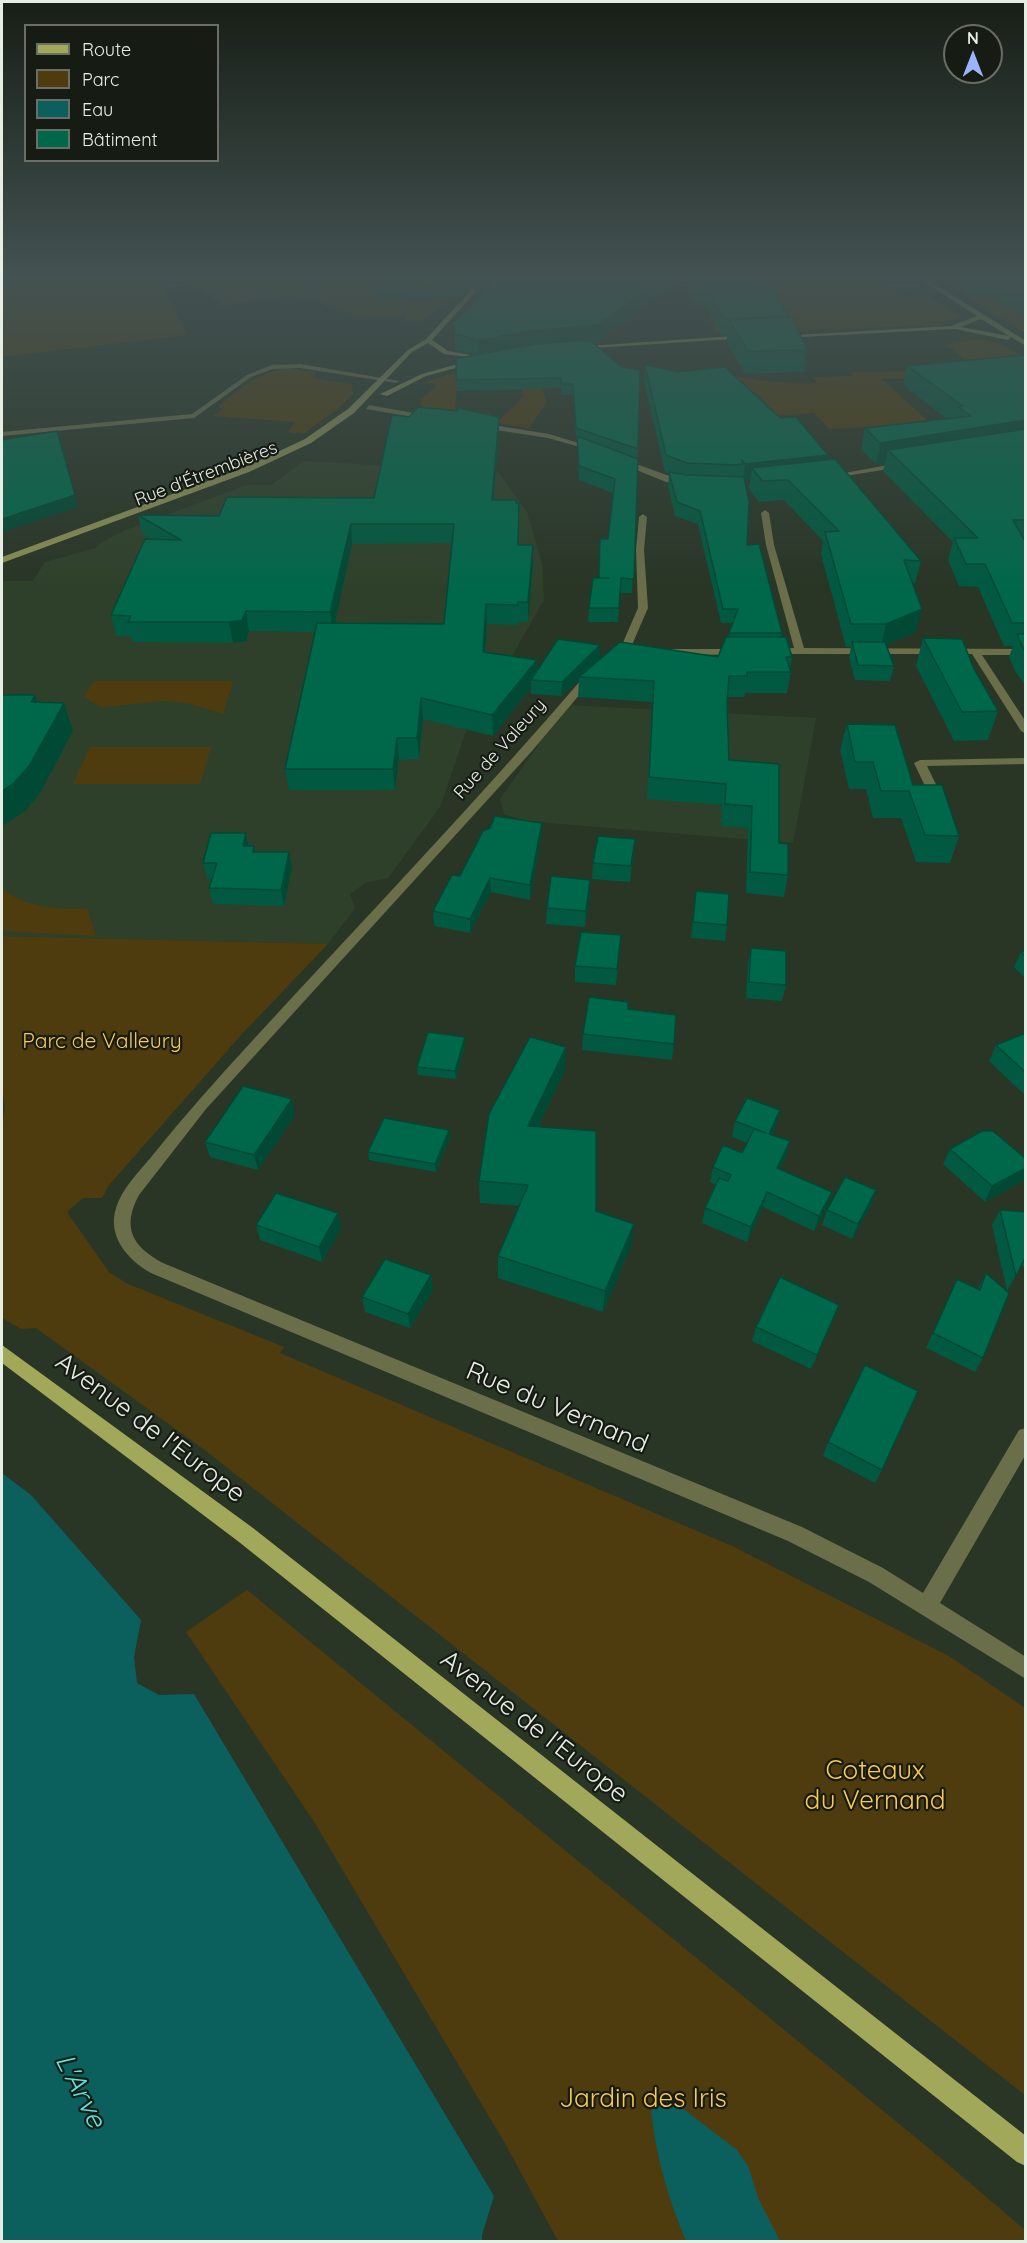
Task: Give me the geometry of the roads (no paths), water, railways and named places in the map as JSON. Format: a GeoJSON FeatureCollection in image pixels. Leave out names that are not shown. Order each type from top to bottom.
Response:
{"type":"FeatureCollection","features":[{"type":"Feature","properties":{"kind":"main road","name":"Rue d'Étrembières"},"geometry":{"type":"LineString","coordinates":[[2,560],[246,471],[281,455],[342,418],[382,381]]}},
{"type":"Feature","properties":{"kind":"main road","name":"Rue d'Étrembières"},"geometry":{"type":"LineString","coordinates":[[2,570],[256,475],[298,455],[339,431],[384,394],[396,381]]}},
{"type":"Feature","properties":{"kind":"main road"},"geometry":{"type":"LineString","coordinates":[[384,394],[412,381]]}},
{"type":"Feature","properties":{"kind":"main road","name":"Avenue de l'Europe"},"geometry":{"type":"LineString","coordinates":[[2,1353],[255,1542],[1026,2153]]}},
{"type":"Feature","properties":{"kind":"street"},"geometry":{"type":"LineString","coordinates":[[2,434],[194,416],[243,381]]}},
{"type":"Feature","properties":{"kind":"street"},"geometry":{"type":"LineString","coordinates":[[369,407],[444,420]]}},
{"type":"Feature","properties":{"kind":"street"},"geometry":{"type":"LineString","coordinates":[[473,424],[549,436],[609,455],[669,480],[694,485]]}},
{"type":"Feature","properties":{"kind":"street"},"geometry":{"type":"LineString","coordinates":[[819,478],[914,462]]}},
{"type":"Feature","properties":{"kind":"street"},"geometry":{"type":"LineString","coordinates":[[765,513],[770,545],[800,651]]}},
{"type":"Feature","properties":{"kind":"street"},"geometry":{"type":"LineString","coordinates":[[613,659],[643,608],[640,550],[643,517]]}},
{"type":"Feature","properties":{"kind":"street"},"geometry":{"type":"LineString","coordinates":[[974,650],[1026,731]]}},
{"type":"Feature","properties":{"kind":"street"},"geometry":{"type":"LineString","coordinates":[[613,659],[648,652],[974,650],[1026,652]]}},
{"type":"Feature","properties":{"kind":"street","name":"Rue de Valeury"},"geometry":{"type":"LineString","coordinates":[[144,1178],[201,1105],[528,749],[589,676],[613,659]]}},
{"type":"Feature","properties":{"kind":"street"},"geometry":{"type":"LineString","coordinates":[[940,805],[920,763],[1026,761]]}},
{"type":"Feature","properties":{"kind":"street","name":"Rue du Vernand"},"geometry":{"type":"LineString","coordinates":[[144,1178],[124,1207],[121,1223],[124,1237],[139,1258],[592,1452],[795,1534],[876,1575],[1026,1669]]}},
{"type":"Feature","properties":{"kind":"street"},"geometry":{"type":"LineString","coordinates":[[927,1605],[1026,1436]]}},
{"type":"Feature","properties":{"kind":"water","name":"L'Arve"},"geometry":{"type":"Polygon","coordinates":[[[2,1473],[31,1495],[141,1620],[134,1657],[137,1683],[159,1695],[194,1694],[494,2196],[482,2241],[2,2241],[2,1473]]]}},
{"type":"Feature","properties":{"kind":"water"},"geometry":{"type":"Polygon","coordinates":[[[669,2098],[737,2150],[748,2166],[759,2200],[780,2241],[686,2241],[664,2177],[651,2110],[663,2105],[669,2098]]]}},
{"type":"Feature","properties":{"kind":"park label","name":"Parc de Valleury"},"geometry":{"type":"Point","coordinates":[102,1042]}},
{"type":"Feature","properties":{"kind":"park label","name":"Coteaux du Vernand"},"geometry":{"type":"Point","coordinates":[875,1786]}},
{"type":"Feature","properties":{"kind":"park label","name":"Jardin des Iris"},"geometry":{"type":"Point","coordinates":[643,2099]}}]}
